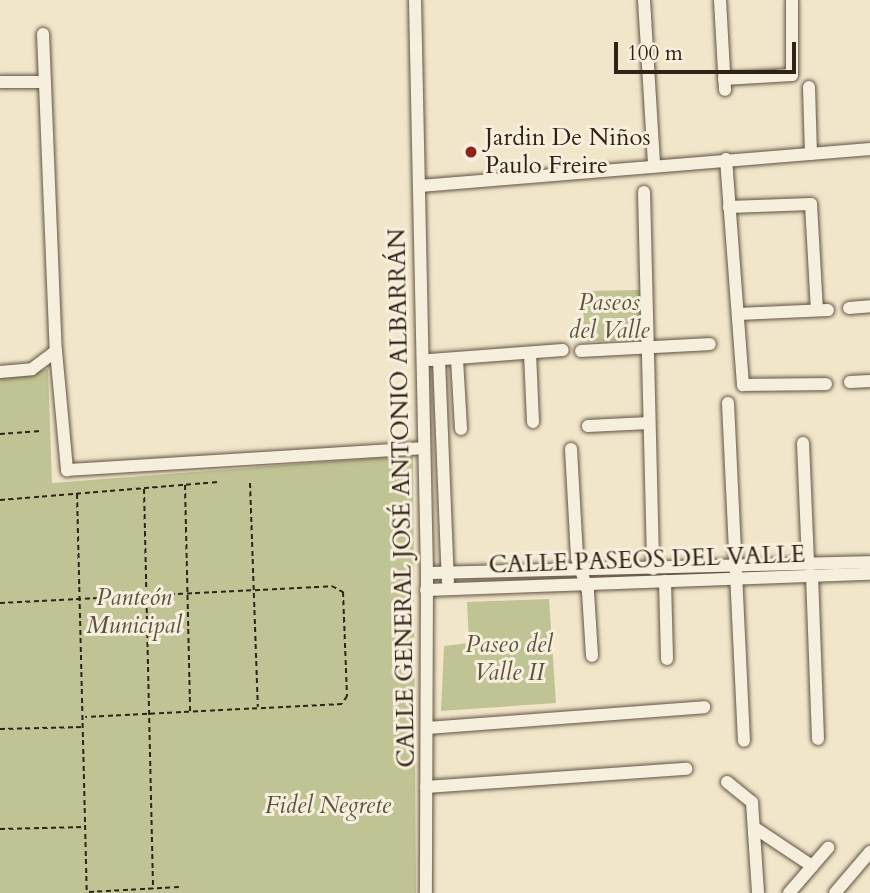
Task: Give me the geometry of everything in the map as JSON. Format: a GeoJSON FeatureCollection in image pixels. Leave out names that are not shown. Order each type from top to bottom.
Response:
{"type":"FeatureCollection","features":[{"type":"Feature","properties":{"kind":"street","name":"CALLE GENERAL JOSÉ ANTONIO ALBARRÁN"},"geometry":{"type":"LineString","coordinates":[[415,0],[427,573],[426,893]]}},
{"type":"Feature","properties":{"kind":"street"},"geometry":{"type":"LineString","coordinates":[[644,0],[654,165]]}},
{"type":"Feature","properties":{"kind":"street"},"geometry":{"type":"LineString","coordinates":[[720,0],[724,85],[794,73],[792,0]]}},
{"type":"Feature","properties":{"kind":"street"},"geometry":{"type":"LineString","coordinates":[[43,34],[56,351],[64,460],[69,471],[424,448]]}},
{"type":"Feature","properties":{"kind":"street"},"geometry":{"type":"LineString","coordinates":[[0,82],[45,82]]}},
{"type":"Feature","properties":{"kind":"street"},"geometry":{"type":"LineString","coordinates":[[809,87],[811,154]]}},
{"type":"Feature","properties":{"kind":"street"},"geometry":{"type":"LineString","coordinates":[[420,186],[870,149]]}},
{"type":"Feature","properties":{"kind":"street"},"geometry":{"type":"LineString","coordinates":[[726,159],[745,386],[827,384]]}},
{"type":"Feature","properties":{"kind":"street"},"geometry":{"type":"LineString","coordinates":[[645,192],[653,569]]}},
{"type":"Feature","properties":{"kind":"street"},"geometry":{"type":"LineString","coordinates":[[729,207],[811,204],[822,310],[738,314]]}},
{"type":"Feature","properties":{"kind":"street"},"geometry":{"type":"LineString","coordinates":[[849,308],[870,306]]}},
{"type":"Feature","properties":{"kind":"street"},"geometry":{"type":"LineString","coordinates":[[581,351],[710,344]]}},
{"type":"Feature","properties":{"kind":"street"},"geometry":{"type":"LineString","coordinates":[[423,360],[563,350]]}},
{"type":"Feature","properties":{"kind":"street"},"geometry":{"type":"LineString","coordinates":[[0,372],[32,369],[56,351]]}},
{"type":"Feature","properties":{"kind":"street"},"geometry":{"type":"LineString","coordinates":[[530,352],[533,422]]}},
{"type":"Feature","properties":{"kind":"street"},"geometry":{"type":"LineString","coordinates":[[439,359],[449,589]]}},
{"type":"Feature","properties":{"kind":"street"},"geometry":{"type":"LineString","coordinates":[[457,359],[461,429]]}},
{"type":"Feature","properties":{"kind":"street"},"geometry":{"type":"LineString","coordinates":[[850,382],[870,381]]}},
{"type":"Feature","properties":{"kind":"street"},"geometry":{"type":"LineString","coordinates":[[728,403],[744,741]]}},
{"type":"Feature","properties":{"kind":"street"},"geometry":{"type":"LineString","coordinates":[[588,426],[649,423]]}},
{"type":"Feature","properties":{"kind":"street"},"geometry":{"type":"LineString","coordinates":[[803,443],[818,739]]}},
{"type":"Feature","properties":{"kind":"street"},"geometry":{"type":"LineString","coordinates":[[571,449],[580,571],[585,584],[592,656]]}},
{"type":"Feature","properties":{"kind":"street","name":"CALLE PASEOS DEL VALLE"},"geometry":{"type":"LineString","coordinates":[[427,573],[653,569],[736,571],[810,569],[870,562]]}},
{"type":"Feature","properties":{"kind":"street","name":"CALLE PASEOS DEL VALLE"},"geometry":{"type":"LineString","coordinates":[[810,569],[870,573]]}},
{"type":"Feature","properties":{"kind":"street","name":"CALLE PASEOS DEL VALLE"},"geometry":{"type":"LineString","coordinates":[[426,590],[665,581],[736,571]]}},
{"type":"Feature","properties":{"kind":"street"},"geometry":{"type":"LineString","coordinates":[[665,581],[667,659]]}},
{"type":"Feature","properties":{"kind":"street"},"geometry":{"type":"LineString","coordinates":[[427,728],[704,707]]}},
{"type":"Feature","properties":{"kind":"street"},"geometry":{"type":"LineString","coordinates":[[426,787],[686,769]]}},
{"type":"Feature","properties":{"kind":"street"},"geometry":{"type":"LineString","coordinates":[[727,782],[751,799],[758,893]]}},
{"type":"Feature","properties":{"kind":"street"},"geometry":{"type":"LineString","coordinates":[[755,828],[812,866]]}},
{"type":"Feature","properties":{"kind":"street"},"geometry":{"type":"LineString","coordinates":[[789,893],[828,848]]}},
{"type":"Feature","properties":{"kind":"street"},"geometry":{"type":"LineString","coordinates":[[835,893],[870,852]]}},
{"type":"Feature","properties":{"kind":"path"},"geometry":{"type":"LineString","coordinates":[[0,434],[41,431]]}},
{"type":"Feature","properties":{"kind":"path"},"geometry":{"type":"LineString","coordinates":[[0,500],[218,482]]}},
{"type":"Feature","properties":{"kind":"path"},"geometry":{"type":"LineString","coordinates":[[250,483],[258,709]]}},
{"type":"Feature","properties":{"kind":"path"},"geometry":{"type":"LineString","coordinates":[[186,485],[190,712]]}},
{"type":"Feature","properties":{"kind":"path"},"geometry":{"type":"LineString","coordinates":[[144,489],[153,889]]}},
{"type":"Feature","properties":{"kind":"path"},"geometry":{"type":"LineString","coordinates":[[77,494],[85,717],[87,893],[179,887]]}},
{"type":"Feature","properties":{"kind":"path"},"geometry":{"type":"LineString","coordinates":[[0,603],[332,586],[341,589],[344,597],[347,700],[336,705],[85,717]]}},
{"type":"Feature","properties":{"kind":"path"},"geometry":{"type":"LineString","coordinates":[[0,729],[85,727]]}},
{"type":"Feature","properties":{"kind":"path"},"geometry":{"type":"LineString","coordinates":[[0,830],[86,827]]}},
{"type":"Feature","properties":{"kind":"green space","name":"Paseos del Valle"},"geometry":{"type":"Polygon","coordinates":[[[640,290],[641,340],[584,341],[583,291],[640,290]]]}},
{"type":"Feature","properties":{"kind":"green space","name":"Panteón Municipal"},"geometry":{"type":"Polygon","coordinates":[[[48,369],[52,483],[413,455],[416,893],[0,893],[0,374],[48,369]]]}},
{"type":"Feature","properties":{"kind":"green space","name":"Paseo del Valle II"},"geometry":{"type":"Polygon","coordinates":[[[549,599],[556,703],[441,711],[444,646],[469,643],[467,602],[549,599]]]}},
{"type":"Feature","properties":{"kind":"place","name":"Jardin De Niños Paulo Freire"},"geometry":{"type":"Point","coordinates":[471,152]}},
{"type":"Feature","properties":{"kind":"park label","name":"Fidel Negrete"},"geometry":{"type":"Point","coordinates":[328,806]}}]}
